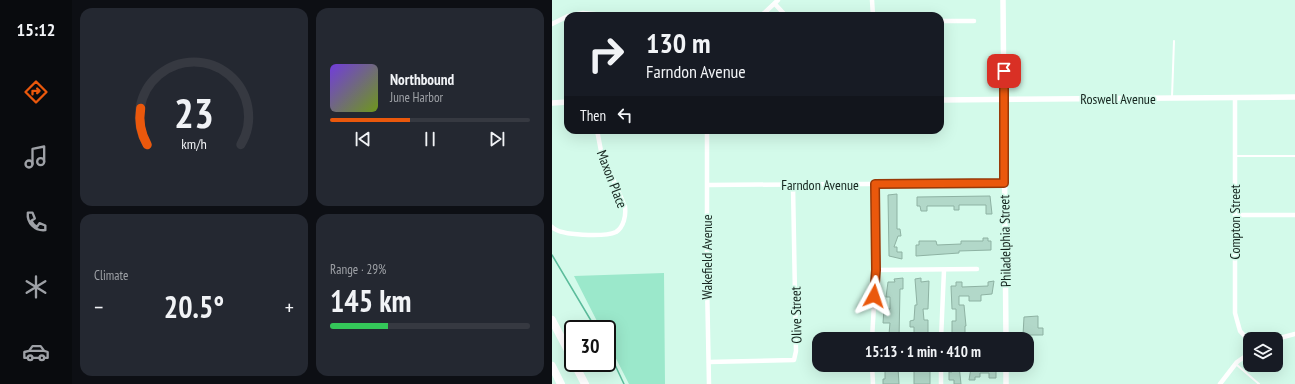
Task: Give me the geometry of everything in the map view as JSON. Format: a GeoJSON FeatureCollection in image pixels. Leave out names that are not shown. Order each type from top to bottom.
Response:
{"type":"FeatureCollection","features":[{"type":"Feature","properties":{"kind":"highway"},"geometry":{"type":"LineString","coordinates":[[552,320],[564,343]]}},
{"type":"Feature","properties":{"kind":"highway"},"geometry":{"type":"LineString","coordinates":[[552,366],[561,384]]}},
{"type":"Feature","properties":{"kind":"highway"},"geometry":{"type":"LineString","coordinates":[[579,372],[585,384]]}},
{"type":"Feature","properties":{"kind":"street"},"geometry":{"type":"LineString","coordinates":[[872,0],[873,12]]}},
{"type":"Feature","properties":{"kind":"street","name":"Philadelphia Street"},"geometry":{"type":"LineString","coordinates":[[1003,0],[1006,332]]}},
{"type":"Feature","properties":{"kind":"street"},"geometry":{"type":"LineString","coordinates":[[766,12],[777,2],[783,12]]}},
{"type":"Feature","properties":{"kind":"street"},"geometry":{"type":"LineString","coordinates":[[552,24],[564,18]]}},
{"type":"Feature","properties":{"kind":"street"},"geometry":{"type":"LineString","coordinates":[[944,21],[974,21]]}},
{"type":"Feature","properties":{"kind":"street","name":"Roswell Avenue"},"geometry":{"type":"LineString","coordinates":[[944,100],[1295,97]]}},
{"type":"Feature","properties":{"kind":"street","name":"Compton Street"},"geometry":{"type":"LineString","coordinates":[[1235,98],[1235,313],[1240,331],[1243,334]]}},
{"type":"Feature","properties":{"kind":"street"},"geometry":{"type":"LineString","coordinates":[[552,103],[564,102]]}},
{"type":"Feature","properties":{"kind":"street","name":"Maxon Place"},"geometry":{"type":"LineString","coordinates":[[552,227],[555,230],[570,235],[609,234],[616,232],[621,227],[626,212],[625,206],[601,151],[598,134]]}},
{"type":"Feature","properties":{"kind":"street","name":"Wakefield Avenue"},"geometry":{"type":"LineString","coordinates":[[707,134],[707,282],[709,384]]}},
{"type":"Feature","properties":{"kind":"street","name":"Farndon Avenue"},"geometry":{"type":"LineString","coordinates":[[708,185],[1004,183]]}},
{"type":"Feature","properties":{"kind":"street"},"geometry":{"type":"LineString","coordinates":[[872,332],[876,270],[875,184]]}},
{"type":"Feature","properties":{"kind":"street","name":"Olive Street"},"geometry":{"type":"LineString","coordinates":[[709,362],[794,360],[796,351],[793,185]]}},
{"type":"Feature","properties":{"kind":"street"},"geometry":{"type":"LineString","coordinates":[[1235,215],[1295,215]]}},
{"type":"Feature","properties":{"kind":"street"},"geometry":{"type":"LineString","coordinates":[[876,270],[977,270]]}},
{"type":"Feature","properties":{"kind":"street"},"geometry":{"type":"LineString","coordinates":[[941,332],[944,270]]}},
{"type":"Feature","properties":{"kind":"street"},"geometry":{"type":"LineString","coordinates":[[1283,337],[1295,334]]}},
{"type":"Feature","properties":{"kind":"street"},"geometry":{"type":"LineString","coordinates":[[1220,384],[1236,364],[1243,359]]}},
{"type":"Feature","properties":{"kind":"street"},"geometry":{"type":"LineString","coordinates":[[872,372],[872,384]]}},
{"type":"Feature","properties":{"kind":"street"},"geometry":{"type":"LineString","coordinates":[[941,372],[941,384]]}},
{"type":"Feature","properties":{"kind":"street"},"geometry":{"type":"LineString","coordinates":[[1006,372],[1006,384]]}},
{"type":"Feature","properties":{"kind":"lane"},"geometry":{"type":"LineString","coordinates":[[1172,98],[1174,41]]}},
{"type":"Feature","properties":{"kind":"lane"},"geometry":{"type":"LineString","coordinates":[[1236,156],[1295,156]]}},
{"type":"Feature","properties":{"kind":"lane"},"geometry":{"type":"LineString","coordinates":[[1236,364],[1259,384]]}},
{"type":"Feature","properties":{"kind":"green space"},"geometry":{"type":"Polygon","coordinates":[[[664,273],[665,384],[629,384],[616,359],[616,320],[596,320],[574,276],[664,273]]]}},
{"type":"Feature","properties":{"kind":"building"},"geometry":{"type":"Polygon","coordinates":[[[897,194],[897,229],[900,229],[901,236],[898,236],[894,247],[897,247],[897,252],[902,252],[902,259],[889,256],[888,195],[897,194]]]}},
{"type":"Feature","properties":{"kind":"building"},"geometry":{"type":"Polygon","coordinates":[[[990,196],[992,214],[986,214],[986,205],[959,205],[959,210],[954,210],[954,206],[927,206],[927,211],[921,211],[920,206],[917,206],[917,197],[990,196]]]}},
{"type":"Feature","properties":{"kind":"building"},"geometry":{"type":"Polygon","coordinates":[[[983,238],[988,238],[988,241],[991,241],[991,250],[959,251],[959,253],[916,256],[916,245],[919,245],[919,241],[936,241],[937,245],[961,244],[961,241],[983,241],[983,238]]]}},
{"type":"Feature","properties":{"kind":"building"},"geometry":{"type":"Polygon","coordinates":[[[903,278],[903,289],[900,289],[899,332],[889,332],[890,323],[883,323],[884,309],[890,309],[890,297],[886,297],[888,282],[895,282],[894,279],[903,278]]]}},
{"type":"Feature","properties":{"kind":"building"},"geometry":{"type":"Polygon","coordinates":[[[921,278],[921,282],[929,281],[928,309],[923,309],[924,320],[928,320],[928,332],[914,332],[914,327],[910,327],[910,321],[914,320],[915,305],[917,305],[915,279],[921,278]]]}},
{"type":"Feature","properties":{"kind":"building"},"geometry":{"type":"Polygon","coordinates":[[[994,281],[992,294],[981,295],[981,301],[969,301],[969,296],[959,296],[959,305],[964,305],[966,326],[965,332],[952,332],[952,321],[956,321],[956,309],[952,309],[951,286],[956,286],[956,282],[962,282],[962,287],[988,286],[988,282],[994,281]]]}},
{"type":"Feature","properties":{"kind":"building"},"geometry":{"type":"Polygon","coordinates":[[[1038,316],[1038,328],[1043,328],[1043,335],[1034,335],[1034,332],[1023,332],[1024,317],[1038,316]]]}},
{"type":"Feature","properties":{"kind":"building"},"geometry":{"type":"Polygon","coordinates":[[[885,372],[898,372],[899,384],[883,384],[883,379],[885,379],[885,372]]]}},
{"type":"Feature","properties":{"kind":"building"},"geometry":{"type":"Polygon","coordinates":[[[914,372],[930,372],[930,384],[914,384],[914,372]]]}},
{"type":"Feature","properties":{"kind":"building"},"geometry":{"type":"Polygon","coordinates":[[[949,372],[960,372],[961,384],[954,384],[954,380],[949,380],[949,372]]]}},
{"type":"Feature","properties":{"kind":"building"},"geometry":{"type":"Polygon","coordinates":[[[970,372],[996,372],[996,378],[989,378],[989,373],[980,373],[980,377],[975,377],[975,380],[969,380],[970,372]]]}},
{"type":"Feature","properties":{"kind":"waterway"},"geometry":{"type":"LineString","coordinates":[[552,255],[591,320]]}},
{"type":"Feature","properties":{"kind":"waterway"},"geometry":{"type":"LineString","coordinates":[[616,367],[624,384]]}},
{"type":"Feature","properties":{"kind":"route"},"geometry":{"type":"LineString","coordinates":[[874,296],[876,270],[875,184],[1004,183],[1004,71]]}}]}
